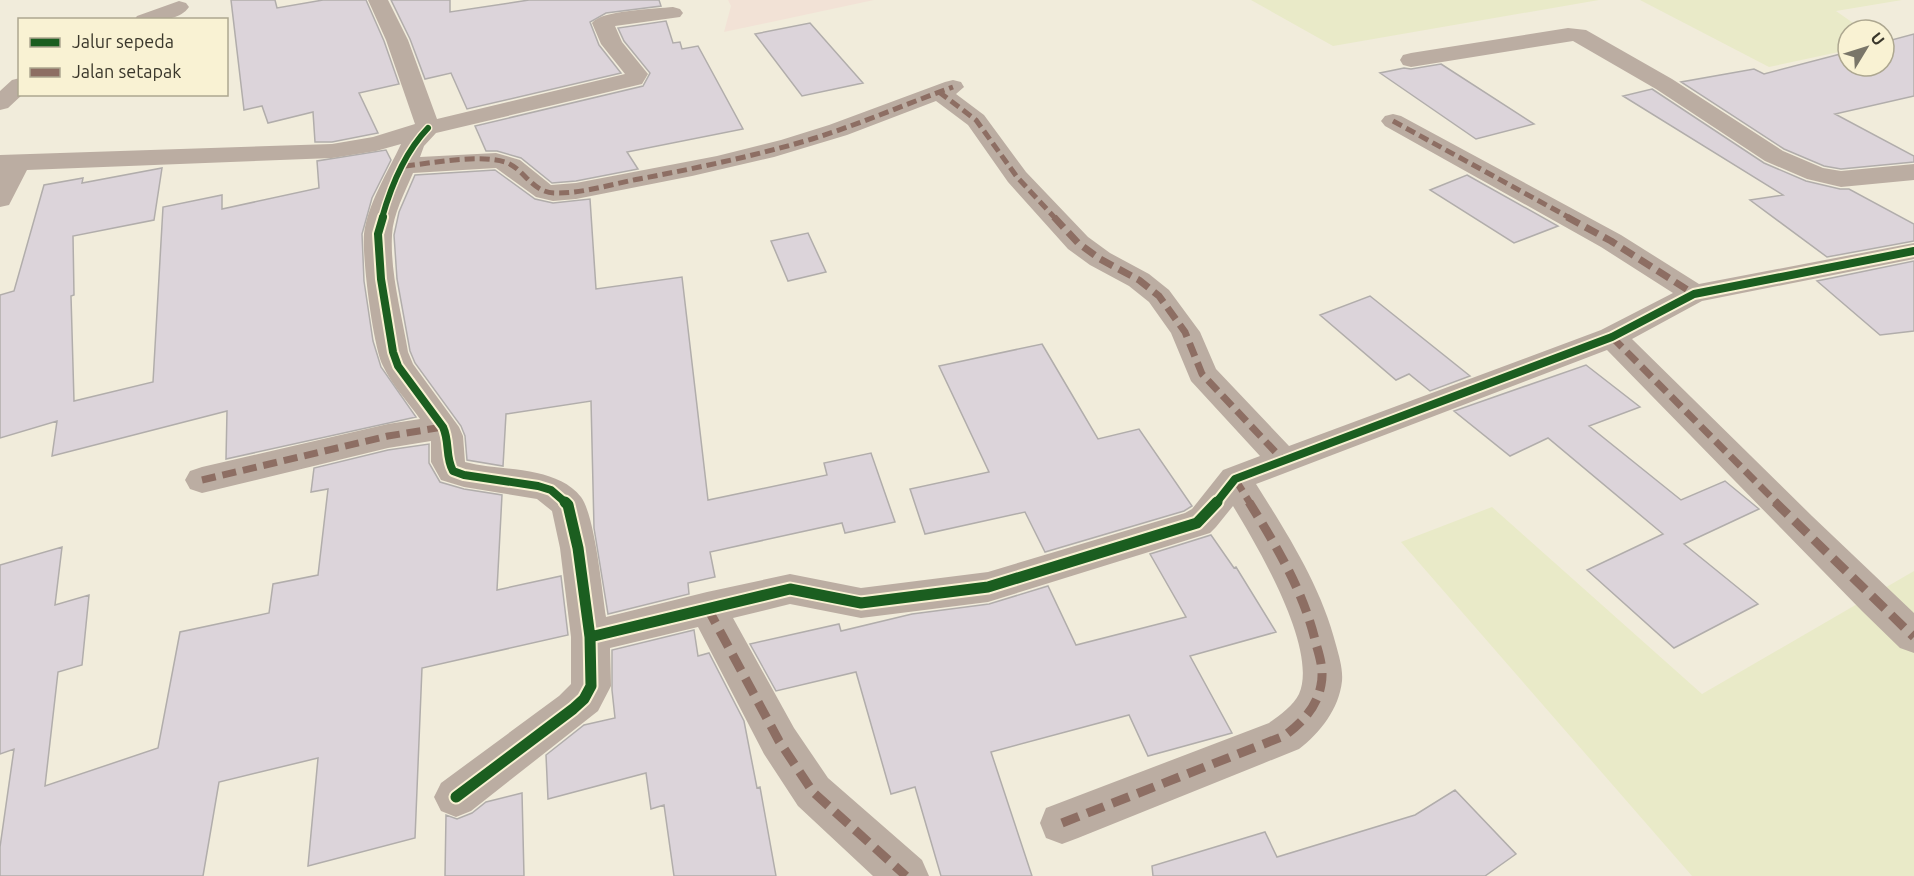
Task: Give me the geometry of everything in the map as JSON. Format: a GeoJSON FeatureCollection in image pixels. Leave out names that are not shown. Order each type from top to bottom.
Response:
{"type":"FeatureCollection","features":[{"type":"Feature","properties":{"kind":"street"},"geometry":{"type":"LineString","coordinates":[[378,0],[398,40],[428,128]]}},
{"type":"Feature","properties":{"kind":"street"},"geometry":{"type":"LineString","coordinates":[[149,18],[179,7]]}},
{"type":"Feature","properties":{"kind":"street"},"geometry":{"type":"LineString","coordinates":[[0,199],[9,163],[332,151],[376,144],[428,128],[634,79],[637,78],[637,74],[612,44],[603,23],[673,13]]}},
{"type":"Feature","properties":{"kind":"street"},"geometry":{"type":"LineString","coordinates":[[1411,60],[1568,33],[1578,35],[1664,84],[1774,156],[1816,174],[1841,180],[1914,172]]}},
{"type":"Feature","properties":{"kind":"street"},"geometry":{"type":"LineString","coordinates":[[0,104],[18,87]]}},
{"type":"Feature","properties":{"kind":"street"},"geometry":{"type":"LineString","coordinates":[[405,166],[490,160],[505,162],[517,169],[539,190],[551,193],[561,192],[666,174],[750,155],[838,129],[946,90],[976,120],[1017,177],[1078,243],[1100,259],[1139,280],[1160,296],[1185,332],[1202,374],[1283,460]]}},
{"type":"Feature","properties":{"kind":"street"},"geometry":{"type":"LineString","coordinates":[[1393,121],[1611,241],[1694,294]]}},
{"type":"Feature","properties":{"kind":"street"},"geometry":{"type":"LineString","coordinates":[[428,128],[413,144],[387,202],[378,234],[381,279],[393,352],[398,366],[443,426],[447,436],[448,462],[453,471],[478,478],[538,486],[551,490],[568,505],[578,548],[590,637],[591,686],[584,699],[544,732],[456,797]]}},
{"type":"Feature","properties":{"kind":"street"},"geometry":{"type":"LineString","coordinates":[[590,637],[790,589],[806,591],[847,603],[861,603],[988,587],[1197,523],[1204,519],[1235,478],[1612,337],[1694,294],[1914,251]]}},
{"type":"Feature","properties":{"kind":"street"},"geometry":{"type":"LineString","coordinates":[[1612,337],[1752,476],[1841,569],[1914,637]]}},
{"type":"Feature","properties":{"kind":"street"},"geometry":{"type":"LineString","coordinates":[[202,480],[388,436],[443,426]]}},
{"type":"Feature","properties":{"kind":"street"},"geometry":{"type":"LineString","coordinates":[[1062,823],[1284,736],[1303,722],[1314,706],[1321,686],[1322,668],[1313,622],[1302,595],[1235,478]]}},
{"type":"Feature","properties":{"kind":"street"},"geometry":{"type":"LineString","coordinates":[[707,608],[779,741],[813,792],[906,876]]}},
{"type":"Feature","properties":{"kind":"shaded area"},"geometry":{"type":"Polygon","coordinates":[[[728,0],[874,0],[724,32],[731,6],[728,0]]]}},
{"type":"Feature","properties":{"kind":"green space"},"geometry":{"type":"Polygon","coordinates":[[[1251,0],[1599,0],[1333,46],[1251,0]]]}},
{"type":"Feature","properties":{"kind":"green space"},"geometry":{"type":"Polygon","coordinates":[[[1640,0],[1902,0],[1836,11],[1846,18],[1836,18],[1836,53],[1769,67],[1640,0]]]}},
{"type":"Feature","properties":{"kind":"green space"},"geometry":{"type":"Polygon","coordinates":[[[1492,507],[1702,694],[1914,571],[1914,876],[1692,876],[1401,542],[1492,507]]]}},
{"type":"Feature","properties":{"kind":"building"},"geometry":{"type":"Polygon","coordinates":[[[231,0],[275,0],[277,8],[323,0],[366,0],[399,84],[359,93],[378,133],[332,142],[315,142],[313,112],[268,123],[262,106],[244,110],[231,0]]]}},
{"type":"Feature","properties":{"kind":"building"},"geometry":{"type":"Polygon","coordinates":[[[391,0],[450,0],[450,12],[529,0],[659,0],[661,6],[606,13],[590,22],[599,45],[621,73],[467,109],[451,73],[425,79],[410,39],[391,0]]]}},
{"type":"Feature","properties":{"kind":"building"},"geometry":{"type":"Polygon","coordinates":[[[666,21],[673,43],[680,42],[682,49],[698,46],[743,129],[627,152],[638,169],[576,181],[552,183],[521,158],[497,151],[486,151],[475,126],[643,86],[650,73],[624,41],[618,28],[666,21]]]}},
{"type":"Feature","properties":{"kind":"building"},"geometry":{"type":"Polygon","coordinates":[[[810,23],[863,83],[802,96],[755,34],[810,23]]]}},
{"type":"Feature","properties":{"kind":"building"},"geometry":{"type":"Polygon","coordinates":[[[1914,34],[1914,96],[1835,114],[1914,156],[1914,162],[1841,169],[1824,166],[1784,149],[1681,82],[1754,69],[1764,74],[1836,55],[1836,78],[1896,78],[1896,39],[1914,34]]]}},
{"type":"Feature","properties":{"kind":"building"},"geometry":{"type":"Polygon","coordinates":[[[1441,64],[1534,124],[1476,139],[1380,73],[1441,64]]]}},
{"type":"Feature","properties":{"kind":"building"},"geometry":{"type":"Polygon","coordinates":[[[1652,89],[1764,163],[1806,181],[1849,189],[1914,224],[1914,241],[1827,257],[1750,200],[1783,195],[1623,96],[1652,89]]]}},
{"type":"Feature","properties":{"kind":"building"},"geometry":{"type":"Polygon","coordinates":[[[386,150],[391,160],[372,198],[362,234],[364,281],[373,341],[381,367],[416,417],[226,459],[227,411],[52,456],[57,421],[0,438],[0,295],[14,291],[44,185],[83,178],[82,183],[162,168],[154,220],[73,236],[74,295],[71,296],[74,401],[153,382],[163,207],[222,195],[222,209],[319,188],[317,161],[386,150]]]}},
{"type":"Feature","properties":{"kind":"building"},"geometry":{"type":"Polygon","coordinates":[[[495,170],[535,199],[553,203],[590,199],[596,289],[682,277],[708,500],[827,475],[824,463],[871,453],[895,522],[845,533],[842,523],[710,552],[715,577],[688,583],[689,594],[608,614],[594,528],[591,401],[506,414],[503,466],[467,460],[465,436],[461,426],[415,363],[410,351],[397,279],[394,235],[399,212],[415,175],[495,170]]]}},
{"type":"Feature","properties":{"kind":"building"},"geometry":{"type":"Polygon","coordinates":[[[1467,175],[1558,226],[1514,243],[1430,190],[1467,175]]]}},
{"type":"Feature","properties":{"kind":"building"},"geometry":{"type":"Polygon","coordinates":[[[808,233],[826,272],[788,281],[771,241],[808,233]]]}},
{"type":"Feature","properties":{"kind":"building"},"geometry":{"type":"Polygon","coordinates":[[[1914,261],[1914,331],[1880,335],[1817,281],[1914,261]]]}},
{"type":"Feature","properties":{"kind":"building"},"geometry":{"type":"Polygon","coordinates":[[[1370,296],[1470,376],[1430,391],[1409,374],[1396,380],[1320,315],[1370,296]]]}},
{"type":"Feature","properties":{"kind":"building"},"geometry":{"type":"Polygon","coordinates":[[[1042,344],[1098,439],[1139,429],[1192,506],[1184,511],[1045,552],[1025,512],[925,534],[910,489],[989,472],[939,366],[1042,344]]]}},
{"type":"Feature","properties":{"kind":"building"},"geometry":{"type":"Polygon","coordinates":[[[1586,365],[1640,407],[1589,426],[1681,500],[1725,481],[1759,509],[1684,544],[1758,604],[1674,648],[1587,570],[1663,534],[1548,438],[1510,456],[1454,411],[1586,365]]]}},
{"type":"Feature","properties":{"kind":"building"},"geometry":{"type":"Polygon","coordinates":[[[429,444],[429,463],[440,482],[464,489],[502,495],[497,590],[561,576],[568,635],[422,668],[415,838],[308,866],[318,758],[219,782],[203,876],[0,876],[0,847],[14,749],[0,754],[0,565],[62,547],[55,605],[89,595],[82,665],[58,672],[45,786],[158,748],[180,632],[269,613],[273,584],[318,575],[328,489],[311,492],[314,468],[388,450],[429,444]]]}},
{"type":"Feature","properties":{"kind":"building"},"geometry":{"type":"Polygon","coordinates":[[[1211,535],[1234,568],[1236,567],[1276,632],[1190,656],[1232,733],[1148,756],[1129,715],[991,752],[1032,876],[941,876],[915,787],[891,794],[856,672],[776,691],[750,644],[839,624],[841,631],[912,614],[989,604],[1048,586],[1076,645],[1186,617],[1150,554],[1211,535]]]}},
{"type":"Feature","properties":{"kind":"building"},"geometry":{"type":"Polygon","coordinates":[[[694,630],[698,656],[709,653],[744,721],[757,788],[760,787],[776,876],[674,876],[664,805],[651,809],[646,773],[548,799],[546,755],[584,725],[615,718],[612,650],[694,630]]]}},
{"type":"Feature","properties":{"kind":"building"},"geometry":{"type":"Polygon","coordinates":[[[1455,790],[1516,854],[1485,876],[1153,876],[1152,866],[1265,832],[1277,857],[1415,815],[1455,790]]]}},
{"type":"Feature","properties":{"kind":"building"},"geometry":{"type":"Polygon","coordinates":[[[522,793],[524,876],[445,876],[446,815],[457,819],[472,813],[486,802],[522,793]]]}},
{"type":"Feature","properties":{"kind":"marked path"},"geometry":{"type":"LineString","coordinates":[[405,166],[496,160],[512,165],[533,185],[545,192],[576,191],[766,152],[838,130],[953,87]]}},
{"type":"Feature","properties":{"kind":"marked path"},"geometry":{"type":"LineString","coordinates":[[939,92],[976,120],[1017,177],[1078,243],[1100,259],[1139,280],[1159,296],[1185,332],[1202,374],[1283,460]]}},
{"type":"Feature","properties":{"kind":"marked path"},"geometry":{"type":"LineString","coordinates":[[1393,121],[1611,241],[1694,294]]}},
{"type":"Feature","properties":{"kind":"marked path"},"geometry":{"type":"LineString","coordinates":[[1612,337],[1799,526],[1914,637]]}},
{"type":"Feature","properties":{"kind":"marked path"},"geometry":{"type":"LineString","coordinates":[[202,480],[388,436],[443,427]]}},
{"type":"Feature","properties":{"kind":"marked path"},"geometry":{"type":"LineString","coordinates":[[1062,823],[1284,736],[1302,721],[1316,702],[1322,682],[1322,668],[1304,604],[1284,561],[1235,479]]}},
{"type":"Feature","properties":{"kind":"marked path"},"geometry":{"type":"LineString","coordinates":[[707,607],[779,741],[813,792],[906,876]]}},
{"type":"Feature","properties":{"kind":"cycle path"},"geometry":{"type":"LineString","coordinates":[[428,128],[413,144],[387,202],[378,234],[381,279],[393,352],[398,366],[443,427],[447,436],[448,462],[453,471],[464,475],[538,486],[551,490],[568,505],[578,548],[590,637],[591,686],[584,699],[456,797]]}},
{"type":"Feature","properties":{"kind":"cycle path"},"geometry":{"type":"LineString","coordinates":[[590,637],[790,589],[861,603],[988,587],[1197,523],[1204,518],[1235,479],[1612,337],[1694,294],[1914,251]]}}]}
